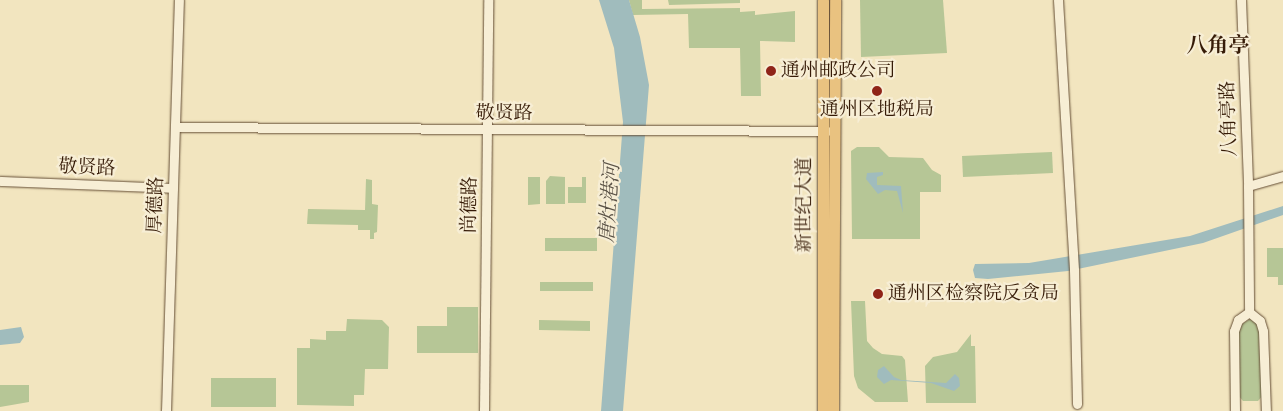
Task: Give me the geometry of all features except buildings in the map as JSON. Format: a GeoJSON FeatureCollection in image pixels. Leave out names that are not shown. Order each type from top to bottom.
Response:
{"type":"FeatureCollection","features":[{"type":"Feature","properties":{"kind":"main road","name":"新世纪大道"},"geometry":{"type":"LineString","coordinates":[[823,0],[828,132],[833,411]]}},
{"type":"Feature","properties":{"kind":"main road","name":"新世纪大道"},"geometry":{"type":"LineString","coordinates":[[823,411],[828,132],[835,0]]}},
{"type":"Feature","properties":{"kind":"street","name":"厚德路"},"geometry":{"type":"LineString","coordinates":[[166,411],[179,0]]}},
{"type":"Feature","properties":{"kind":"street","name":"尚德路"},"geometry":{"type":"LineString","coordinates":[[484,411],[488,0]]}},
{"type":"Feature","properties":{"kind":"street"},"geometry":{"type":"LineString","coordinates":[[1058,0],[1074,270],[1077,404]]}},
{"type":"Feature","properties":{"kind":"street","name":"八角亭路"},"geometry":{"type":"LineString","coordinates":[[1241,0],[1248,186],[1249,312]]}},
{"type":"Feature","properties":{"kind":"street","name":"敬贤路"},"geometry":{"type":"LineString","coordinates":[[175,127],[487,131],[828,132]]}},
{"type":"Feature","properties":{"kind":"street"},"geometry":{"type":"LineString","coordinates":[[1248,186],[1283,176]]}},
{"type":"Feature","properties":{"kind":"street","name":"敬贤路"},"geometry":{"type":"LineString","coordinates":[[0,181],[173,188]]}},
{"type":"Feature","properties":{"kind":"street"},"geometry":{"type":"LineString","coordinates":[[1235,411],[1234,331],[1238,320],[1249,312],[1260,320],[1263,331],[1266,411]]}},
{"type":"Feature","properties":{"kind":"green space"},"geometry":{"type":"Polygon","coordinates":[[[629,0],[642,0],[642,9],[740,8],[740,12],[755,11],[755,15],[795,11],[795,42],[760,41],[761,96],[741,96],[740,48],[689,48],[688,14],[633,15],[629,0]]]}},
{"type":"Feature","properties":{"kind":"green space"},"geometry":{"type":"Polygon","coordinates":[[[668,0],[740,0],[740,3],[669,5],[668,0]]]}},
{"type":"Feature","properties":{"kind":"green space"},"geometry":{"type":"Polygon","coordinates":[[[860,0],[943,0],[947,53],[861,57],[860,0]]]}},
{"type":"Feature","properties":{"kind":"green space"},"geometry":{"type":"Polygon","coordinates":[[[857,147],[879,147],[889,157],[923,158],[932,170],[941,175],[941,192],[920,192],[920,239],[852,239],[851,151],[857,147]]]}},
{"type":"Feature","properties":{"kind":"green space"},"geometry":{"type":"Polygon","coordinates":[[[1052,152],[1053,173],[963,177],[962,156],[1052,152]]]}},
{"type":"Feature","properties":{"kind":"green space"},"geometry":{"type":"Polygon","coordinates":[[[550,176],[565,177],[565,204],[546,204],[546,181],[550,176]]]}},
{"type":"Feature","properties":{"kind":"green space"},"geometry":{"type":"Polygon","coordinates":[[[528,177],[540,177],[540,204],[528,205],[528,177]]]}},
{"type":"Feature","properties":{"kind":"green space"},"geometry":{"type":"Polygon","coordinates":[[[582,177],[586,177],[586,203],[568,203],[568,187],[582,187],[582,177]]]}},
{"type":"Feature","properties":{"kind":"green space"},"geometry":{"type":"Polygon","coordinates":[[[366,179],[372,180],[372,204],[378,205],[377,232],[374,233],[374,239],[370,239],[370,230],[358,230],[358,225],[307,224],[308,209],[365,210],[366,179]]]}},
{"type":"Feature","properties":{"kind":"green space"},"geometry":{"type":"Polygon","coordinates":[[[545,238],[597,238],[597,251],[545,251],[545,238]]]}},
{"type":"Feature","properties":{"kind":"green space"},"geometry":{"type":"Polygon","coordinates":[[[1267,248],[1283,248],[1283,285],[1278,285],[1278,277],[1267,277],[1267,248]]]}},
{"type":"Feature","properties":{"kind":"green space"},"geometry":{"type":"Polygon","coordinates":[[[540,282],[593,282],[593,291],[540,291],[540,282]]]}},
{"type":"Feature","properties":{"kind":"green space"},"geometry":{"type":"Polygon","coordinates":[[[851,301],[865,301],[867,341],[873,348],[882,354],[902,356],[905,360],[908,402],[875,402],[858,388],[854,376],[851,301]]]}},
{"type":"Feature","properties":{"kind":"green space"},"geometry":{"type":"Polygon","coordinates":[[[447,307],[478,307],[478,353],[417,353],[417,326],[447,326],[447,307]]]}},
{"type":"Feature","properties":{"kind":"green space"},"geometry":{"type":"Polygon","coordinates":[[[347,319],[382,320],[389,327],[388,369],[365,369],[364,395],[354,395],[354,406],[297,405],[297,348],[310,348],[310,339],[326,340],[326,331],[346,331],[347,319]]]}},
{"type":"Feature","properties":{"kind":"green space"},"geometry":{"type":"Polygon","coordinates":[[[1250,319],[1259,325],[1263,395],[1258,401],[1243,401],[1238,395],[1237,327],[1250,319]]]}},
{"type":"Feature","properties":{"kind":"green space"},"geometry":{"type":"Polygon","coordinates":[[[539,320],[590,321],[590,331],[539,330],[539,320]]]}},
{"type":"Feature","properties":{"kind":"green space"},"geometry":{"type":"Polygon","coordinates":[[[971,334],[971,346],[975,346],[976,403],[926,403],[925,366],[933,357],[957,352],[971,334]]]}},
{"type":"Feature","properties":{"kind":"green space"},"geometry":{"type":"Polygon","coordinates":[[[211,378],[276,378],[276,407],[211,407],[211,378]]]}},
{"type":"Feature","properties":{"kind":"green space"},"geometry":{"type":"Polygon","coordinates":[[[0,385],[29,385],[29,402],[0,407],[0,385]]]}},
{"type":"Feature","properties":{"kind":"water"},"geometry":{"type":"Polygon","coordinates":[[[599,0],[629,0],[640,37],[649,85],[623,411],[601,411],[623,122],[614,48],[599,0]]]}},
{"type":"Feature","properties":{"kind":"water"},"geometry":{"type":"Polygon","coordinates":[[[883,172],[883,175],[877,177],[877,185],[901,186],[903,213],[897,191],[885,190],[878,194],[866,179],[867,173],[883,172]]]}},
{"type":"Feature","properties":{"kind":"water"},"geometry":{"type":"Polygon","coordinates":[[[1283,206],[1283,215],[1203,243],[1068,271],[988,279],[975,278],[973,270],[975,264],[1029,263],[1190,236],[1283,206]]]}},
{"type":"Feature","properties":{"kind":"water"},"geometry":{"type":"Polygon","coordinates":[[[21,327],[24,337],[20,343],[0,345],[0,330],[21,327]]]}},
{"type":"Feature","properties":{"kind":"water"},"geometry":{"type":"Polygon","coordinates":[[[884,366],[894,377],[901,380],[946,383],[955,374],[959,378],[960,386],[954,391],[931,383],[891,380],[884,384],[877,377],[878,370],[884,366]]]}},
{"type":"Feature","properties":{"kind":"place","name":"通州邮政公司"},"geometry":{"type":"Point","coordinates":[771,71]}},
{"type":"Feature","properties":{"kind":"place","name":"通州区地税局"},"geometry":{"type":"Point","coordinates":[877,91]}},
{"type":"Feature","properties":{"kind":"place","name":"通州区检察院反贪局"},"geometry":{"type":"Point","coordinates":[878,294]}},
{"type":"Feature","properties":{"kind":"district","name":"八角亭"},"geometry":{"type":"Point","coordinates":[1218,46]}},
{"type":"Feature","properties":{"kind":"water label","name":"唐灶港河"},"geometry":{"type":"Point","coordinates":[609,203]}}]}
